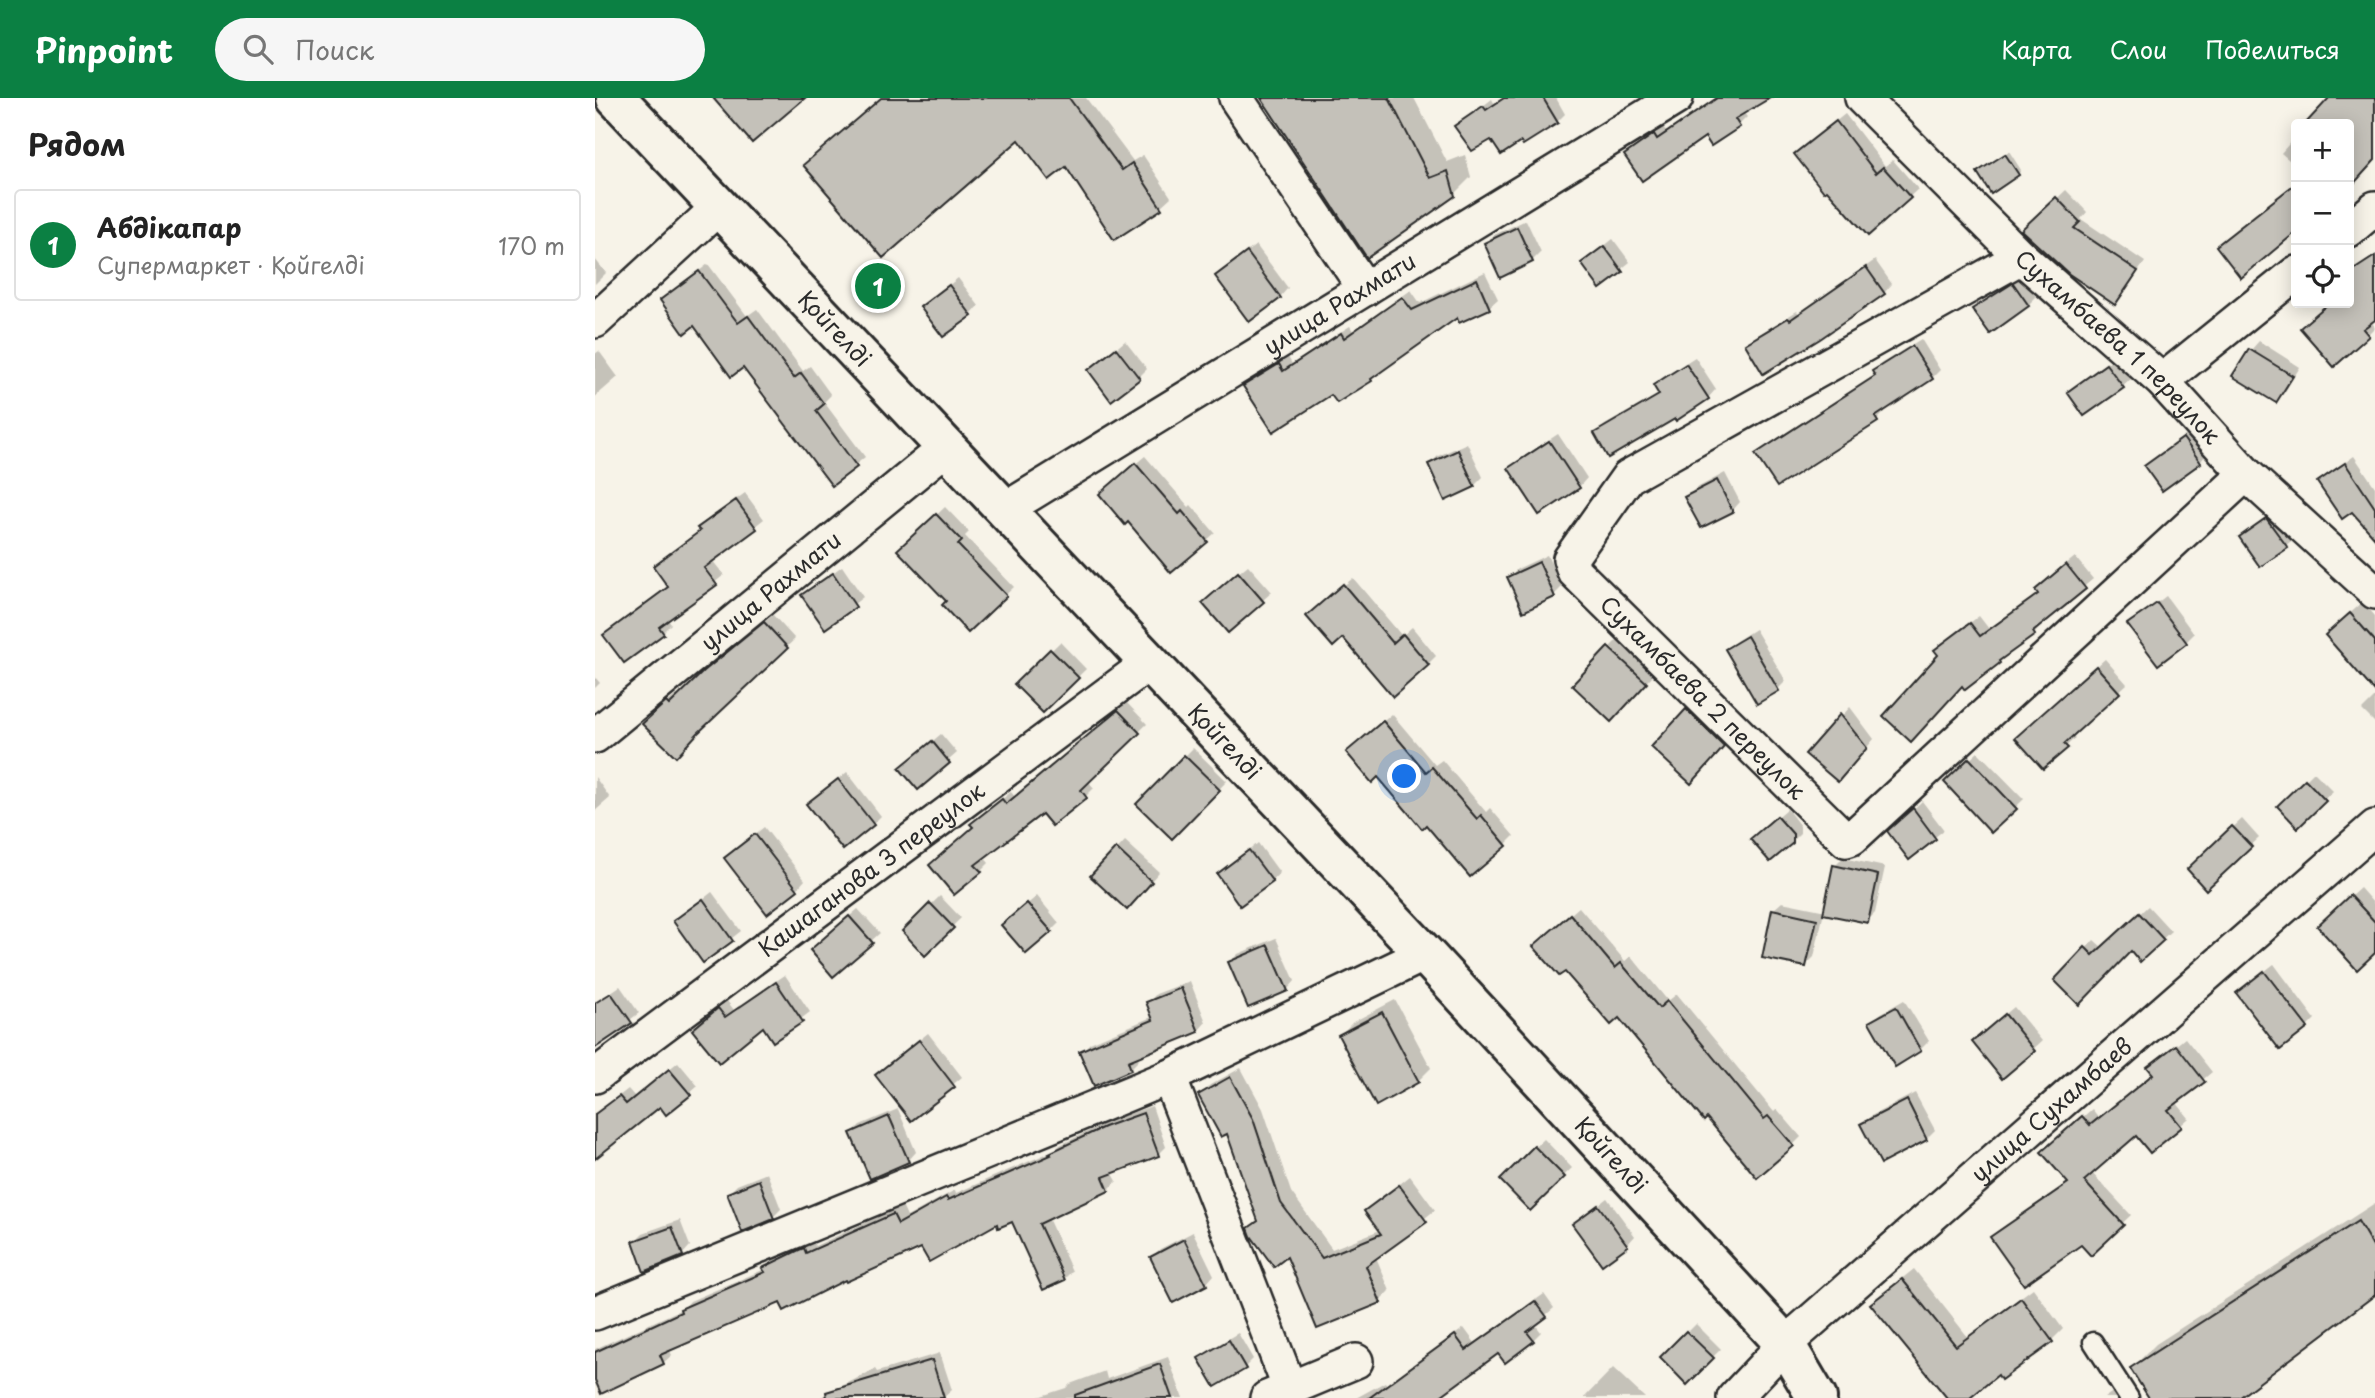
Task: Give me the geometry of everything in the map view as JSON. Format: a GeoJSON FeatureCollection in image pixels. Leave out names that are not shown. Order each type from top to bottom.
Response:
{"type":"FeatureCollection","features":[{"type":"Feature","properties":{"kind":"street","name":"Қойгелді"},"geometry":{"type":"LineString","coordinates":[[615,98],[1425,954],[1785,1344],[1817,1398]]}},
{"type":"Feature","properties":{"kind":"street"},"geometry":{"type":"LineString","coordinates":[[1236,98],[1365,289]]}},
{"type":"Feature","properties":{"kind":"street","name":"улица Рахмати"},"geometry":{"type":"LineString","coordinates":[[1004,510],[1676,98]]}},
{"type":"Feature","properties":{"kind":"street","name":"Сухамбаева 1 переулок"},"geometry":{"type":"LineString","coordinates":[[1862,98],[2021,257],[2162,382],[2246,474],[2375,592]]}},
{"type":"Feature","properties":{"kind":"street"},"geometry":{"type":"LineString","coordinates":[[595,321],[719,207]]}},
{"type":"Feature","properties":{"kind":"street"},"geometry":{"type":"LineString","coordinates":[[2354,226],[2375,208]]}},
{"type":"Feature","properties":{"kind":"street","name":"Сухамбаева 2 переулок"},"geometry":{"type":"LineString","coordinates":[[2021,257],[1628,477],[1570,559],[1574,570],[1846,840],[1863,828],[2246,474]]}},
{"type":"Feature","properties":{"kind":"street"},"geometry":{"type":"LineString","coordinates":[[2162,382],[2291,277]]}},
{"type":"Feature","properties":{"kind":"street","name":"улица Рахмати"},"geometry":{"type":"LineString","coordinates":[[595,736],[946,448]]}},
{"type":"Feature","properties":{"kind":"street","name":"Кашаганова 3 переулок"},"geometry":{"type":"LineString","coordinates":[[595,1076],[1149,663]]}},
{"type":"Feature","properties":{"kind":"street","name":"улица Сухамбаев"},"geometry":{"type":"LineString","coordinates":[[1734,1398],[1785,1344],[2375,827]]}},
{"type":"Feature","properties":{"kind":"street"},"geometry":{"type":"LineString","coordinates":[[595,1313],[1169,1076],[1425,954]]}},
{"type":"Feature","properties":{"kind":"street"},"geometry":{"type":"LineString","coordinates":[[1169,1076],[1279,1394],[1356,1361]]}},
{"type":"Feature","properties":{"kind":"lane"},"geometry":{"type":"LineString","coordinates":[[2093,1342],[2129,1398]]}},
{"type":"Feature","properties":{"kind":"building"},"geometry":{"type":"Polygon","coordinates":[[[713,98],[805,98],[752,143],[713,98]]]}},
{"type":"Feature","properties":{"kind":"building"},"geometry":{"type":"Polygon","coordinates":[[[881,98],[1069,98],[1122,170],[1132,163],[1162,209],[1114,240],[1066,167],[1049,180],[1019,140],[883,258],[803,165],[881,98]]]}},
{"type":"Feature","properties":{"kind":"building"},"geometry":{"type":"Polygon","coordinates":[[[1261,98],[1389,98],[1430,178],[1448,171],[1455,196],[1367,258],[1261,98]]]}},
{"type":"Feature","properties":{"kind":"building"},"geometry":{"type":"Polygon","coordinates":[[[1504,98],[1543,98],[1558,123],[1501,155],[1491,140],[1472,151],[1454,126],[1483,106],[1486,110],[1504,98]]]}},
{"type":"Feature","properties":{"kind":"building"},"geometry":{"type":"Polygon","coordinates":[[[1717,98],[1770,98],[1735,119],[1740,127],[1711,146],[1705,137],[1642,181],[1624,155],[1654,134],[1657,139],[1717,98]]]}},
{"type":"Feature","properties":{"kind":"building"},"geometry":{"type":"Polygon","coordinates":[[[2329,98],[2375,98],[2375,160],[2354,183],[2354,119],[2310,119],[2329,98]]]}},
{"type":"Feature","properties":{"kind":"building"},"geometry":{"type":"Polygon","coordinates":[[[1836,121],[1876,173],[1883,167],[1911,198],[1868,236],[1827,190],[1824,192],[1794,154],[1836,121]]]}},
{"type":"Feature","properties":{"kind":"building"},"geometry":{"type":"Polygon","coordinates":[[[2005,154],[2019,175],[1991,194],[1977,172],[2005,154]]]}},
{"type":"Feature","properties":{"kind":"building"},"geometry":{"type":"Polygon","coordinates":[[[2291,187],[2291,236],[2241,278],[2216,246],[2291,187]]]}},
{"type":"Feature","properties":{"kind":"building"},"geometry":{"type":"Polygon","coordinates":[[[2056,197],[2080,222],[2074,228],[2138,271],[2115,305],[2069,274],[2021,230],[2056,197]]]}},
{"type":"Feature","properties":{"kind":"building"},"geometry":{"type":"Polygon","coordinates":[[[1517,227],[1533,262],[1500,278],[1484,243],[1517,227]]]}},
{"type":"Feature","properties":{"kind":"building"},"geometry":{"type":"Polygon","coordinates":[[[1604,246],[1623,272],[1600,289],[1581,263],[1604,246]]]}},
{"type":"Feature","properties":{"kind":"building"},"geometry":{"type":"Polygon","coordinates":[[[1247,252],[1281,298],[1249,322],[1215,276],[1247,252]]]}},
{"type":"Feature","properties":{"kind":"building"},"geometry":{"type":"Polygon","coordinates":[[[2375,256],[2375,320],[2363,329],[2369,336],[2334,367],[2300,328],[2323,308],[2354,308],[2354,270],[2375,256]]]}},
{"type":"Feature","properties":{"kind":"building"},"geometry":{"type":"Polygon","coordinates":[[[1866,267],[1885,294],[1763,374],[1745,344],[1788,318],[1790,320],[1866,267]]]}},
{"type":"Feature","properties":{"kind":"building"},"geometry":{"type":"Polygon","coordinates":[[[699,271],[738,323],[748,316],[794,378],[801,373],[824,404],[816,411],[857,467],[832,486],[743,368],[731,377],[694,326],[684,334],[660,300],[699,271]]]}},
{"type":"Feature","properties":{"kind":"building"},"geometry":{"type":"Polygon","coordinates":[[[1477,279],[1490,309],[1459,323],[1457,318],[1371,379],[1372,381],[1337,403],[1331,395],[1273,432],[1243,386],[1279,364],[1283,371],[1341,333],[1344,338],[1402,297],[1412,310],[1477,279]]]}},
{"type":"Feature","properties":{"kind":"building"},"geometry":{"type":"Polygon","coordinates":[[[2013,283],[2029,306],[1990,334],[1972,309],[2013,283]]]}},
{"type":"Feature","properties":{"kind":"building"},"geometry":{"type":"Polygon","coordinates":[[[949,285],[972,316],[943,337],[920,307],[949,285]]]}},
{"type":"Feature","properties":{"kind":"building"},"geometry":{"type":"Polygon","coordinates":[[[1912,346],[1933,379],[1875,417],[1878,422],[1777,487],[1755,454],[1875,376],[1872,371],[1912,346]]]}},
{"type":"Feature","properties":{"kind":"building"},"geometry":{"type":"Polygon","coordinates":[[[1116,348],[1140,379],[1111,401],[1088,370],[1116,348]]]}},
{"type":"Feature","properties":{"kind":"building"},"geometry":{"type":"Polygon","coordinates":[[[2249,349],[2293,376],[2276,403],[2232,376],[2249,349]]]}},
{"type":"Feature","properties":{"kind":"building"},"geometry":{"type":"Polygon","coordinates":[[[1686,364],[1709,399],[1676,421],[1675,419],[1608,458],[1594,433],[1659,395],[1653,385],[1686,364]]]}},
{"type":"Feature","properties":{"kind":"building"},"geometry":{"type":"Polygon","coordinates":[[[2106,364],[2124,388],[2084,416],[2067,392],[2106,364]]]}},
{"type":"Feature","properties":{"kind":"building"},"geometry":{"type":"Polygon","coordinates":[[[2183,438],[2201,463],[2162,491],[2144,466],[2183,438]]]}},
{"type":"Feature","properties":{"kind":"building"},"geometry":{"type":"Polygon","coordinates":[[[1549,441],[1580,488],[1539,515],[1508,468],[1549,441]]]}},
{"type":"Feature","properties":{"kind":"building"},"geometry":{"type":"Polygon","coordinates":[[[1458,450],[1475,487],[1445,501],[1428,464],[1458,450]]]}},
{"type":"Feature","properties":{"kind":"building"},"geometry":{"type":"Polygon","coordinates":[[[1135,463],[1179,514],[1182,511],[1208,542],[1171,573],[1128,522],[1125,525],[1099,494],[1135,463]]]}},
{"type":"Feature","properties":{"kind":"building"},"geometry":{"type":"Polygon","coordinates":[[[2345,463],[2375,508],[2375,538],[2352,512],[2342,519],[2317,482],[2345,463]]]}},
{"type":"Feature","properties":{"kind":"building"},"geometry":{"type":"Polygon","coordinates":[[[1717,480],[1733,512],[1701,528],[1684,497],[1717,480]]]}},
{"type":"Feature","properties":{"kind":"building"},"geometry":{"type":"Polygon","coordinates":[[[736,500],[757,529],[704,568],[717,585],[659,627],[664,634],[624,663],[603,635],[668,587],[653,566],[700,531],[697,528],[736,500]]]}},
{"type":"Feature","properties":{"kind":"building"},"geometry":{"type":"Polygon","coordinates":[[[936,514],[962,541],[958,545],[1007,596],[968,633],[942,605],[946,601],[897,550],[936,514]]]}},
{"type":"Feature","properties":{"kind":"building"},"geometry":{"type":"Polygon","coordinates":[[[2266,518],[2288,548],[2260,567],[2239,537],[2266,518]]]}},
{"type":"Feature","properties":{"kind":"building"},"geometry":{"type":"Polygon","coordinates":[[[1539,562],[1555,597],[1523,612],[1507,577],[1539,562]]]}},
{"type":"Feature","properties":{"kind":"building"},"geometry":{"type":"Polygon","coordinates":[[[2066,564],[2086,589],[2033,632],[2035,635],[1999,661],[2000,663],[1965,690],[1962,686],[1911,742],[1883,716],[1938,655],[1934,650],[1970,623],[1980,636],[2038,594],[2035,590],[2066,564]]]}},
{"type":"Feature","properties":{"kind":"building"},"geometry":{"type":"Polygon","coordinates":[[[1238,572],[1264,602],[1228,633],[1202,603],[1238,572]]]}},
{"type":"Feature","properties":{"kind":"building"},"geometry":{"type":"Polygon","coordinates":[[[833,573],[856,607],[825,629],[801,595],[833,573]]]}},
{"type":"Feature","properties":{"kind":"building"},"geometry":{"type":"Polygon","coordinates":[[[1343,584],[1393,643],[1403,634],[1429,665],[1393,697],[1343,638],[1333,647],[1306,616],[1343,584]]]}},
{"type":"Feature","properties":{"kind":"building"},"geometry":{"type":"Polygon","coordinates":[[[2157,603],[2187,643],[2158,665],[2127,624],[2157,603]]]}},
{"type":"Feature","properties":{"kind":"building"},"geometry":{"type":"Polygon","coordinates":[[[2350,613],[2375,641],[2375,692],[2325,635],[2350,613]]]}},
{"type":"Feature","properties":{"kind":"building"},"geometry":{"type":"Polygon","coordinates":[[[764,622],[788,648],[676,757],[642,724],[666,702],[669,705],[704,671],[764,622]]]}},
{"type":"Feature","properties":{"kind":"building"},"geometry":{"type":"Polygon","coordinates":[[[1747,636],[1779,691],[1757,704],[1725,649],[1747,636]]]}},
{"type":"Feature","properties":{"kind":"building"},"geometry":{"type":"Polygon","coordinates":[[[1608,647],[1647,683],[1611,722],[1572,685],[1608,647]]]}},
{"type":"Feature","properties":{"kind":"building"},"geometry":{"type":"Polygon","coordinates":[[[1050,649],[1079,678],[1043,713],[1014,684],[1050,649]]]}},
{"type":"Feature","properties":{"kind":"building"},"geometry":{"type":"Polygon","coordinates":[[[2096,666],[2120,693],[2064,744],[2068,748],[2043,769],[2015,738],[2096,666]]]}},
{"type":"Feature","properties":{"kind":"building"},"geometry":{"type":"Polygon","coordinates":[[[1686,709],[1724,747],[1691,784],[1651,747],[1686,709]]]}},
{"type":"Feature","properties":{"kind":"building"},"geometry":{"type":"Polygon","coordinates":[[[1118,710],[1140,733],[1081,790],[1087,798],[1052,826],[1042,814],[975,865],[982,872],[954,895],[929,865],[973,827],[970,824],[1002,799],[1006,804],[1118,710]]]}},
{"type":"Feature","properties":{"kind":"building"},"geometry":{"type":"Polygon","coordinates":[[[1840,714],[1867,748],[1838,782],[1805,754],[1840,714]]]}},
{"type":"Feature","properties":{"kind":"building"},"geometry":{"type":"Polygon","coordinates":[[[1383,721],[1426,772],[1432,767],[1477,819],[1481,815],[1507,846],[1470,877],[1426,825],[1422,829],[1378,777],[1372,783],[1346,752],[1383,721]]]}},
{"type":"Feature","properties":{"kind":"building"},"geometry":{"type":"Polygon","coordinates":[[[932,741],[950,763],[918,790],[899,768],[932,741]]]}},
{"type":"Feature","properties":{"kind":"building"},"geometry":{"type":"Polygon","coordinates":[[[1184,755],[1220,790],[1172,839],[1136,804],[1184,755]]]}},
{"type":"Feature","properties":{"kind":"building"},"geometry":{"type":"Polygon","coordinates":[[[1969,758],[2017,809],[1991,833],[1944,782],[1969,758]]]}},
{"type":"Feature","properties":{"kind":"building"},"geometry":{"type":"Polygon","coordinates":[[[838,779],[874,825],[843,850],[806,804],[838,779]]]}},
{"type":"Feature","properties":{"kind":"building"},"geometry":{"type":"Polygon","coordinates":[[[2305,779],[2326,801],[2298,828],[2277,806],[2305,779]]]}},
{"type":"Feature","properties":{"kind":"building"},"geometry":{"type":"Polygon","coordinates":[[[1913,808],[1936,839],[1909,860],[1887,831],[1913,808]]]}},
{"type":"Feature","properties":{"kind":"building"},"geometry":{"type":"Polygon","coordinates":[[[1777,816],[1793,834],[1793,843],[1770,862],[1750,839],[1777,816]]]}},
{"type":"Feature","properties":{"kind":"building"},"geometry":{"type":"Polygon","coordinates":[[[2232,826],[2252,847],[2206,890],[2187,869],[2232,826]]]}},
{"type":"Feature","properties":{"kind":"building"},"geometry":{"type":"Polygon","coordinates":[[[755,834],[798,890],[767,914],[724,858],[755,834]]]}},
{"type":"Feature","properties":{"kind":"building"},"geometry":{"type":"Polygon","coordinates":[[[1116,848],[1152,882],[1127,910],[1090,876],[1116,848]]]}},
{"type":"Feature","properties":{"kind":"building"},"geometry":{"type":"Polygon","coordinates":[[[1249,850],[1273,882],[1240,906],[1217,874],[1249,850]]]}},
{"type":"Feature","properties":{"kind":"building"},"geometry":{"type":"Polygon","coordinates":[[[1833,865],[1878,875],[1868,923],[1823,914],[1833,865]]]}},
{"type":"Feature","properties":{"kind":"building"},"geometry":{"type":"Polygon","coordinates":[[[2350,895],[2375,922],[2375,953],[2357,970],[2317,926],[2350,895]]]}},
{"type":"Feature","properties":{"kind":"building"},"geometry":{"type":"Polygon","coordinates":[[[703,899],[733,941],[703,963],[673,921],[703,899]]]}},
{"type":"Feature","properties":{"kind":"building"},"geometry":{"type":"Polygon","coordinates":[[[930,903],[954,928],[925,956],[902,931],[930,903]]]}},
{"type":"Feature","properties":{"kind":"building"},"geometry":{"type":"Polygon","coordinates":[[[1027,903],[1052,932],[1026,954],[1001,925],[1027,903]]]}},
{"type":"Feature","properties":{"kind":"building"},"geometry":{"type":"Polygon","coordinates":[[[1772,909],[1817,919],[1806,967],[1762,958],[1772,909]]]}},
{"type":"Feature","properties":{"kind":"building"},"geometry":{"type":"Polygon","coordinates":[[[2139,913],[2164,940],[2140,962],[2131,951],[2079,1005],[2054,980],[2085,947],[2093,955],[2139,913]]]}},
{"type":"Feature","properties":{"kind":"building"},"geometry":{"type":"Polygon","coordinates":[[[1570,914],[1615,968],[1621,963],[1659,1008],[1667,1001],[1764,1119],[1768,1116],[1794,1146],[1757,1178],[1707,1118],[1704,1121],[1619,1018],[1611,1025],[1565,972],[1559,976],[1533,946],[1570,914]]]}},
{"type":"Feature","properties":{"kind":"building"},"geometry":{"type":"Polygon","coordinates":[[[849,916],[873,943],[833,977],[810,950],[849,916]]]}},
{"type":"Feature","properties":{"kind":"building"},"geometry":{"type":"Polygon","coordinates":[[[1268,945],[1288,991],[1248,1008],[1228,962],[1268,945]]]}},
{"type":"Feature","properties":{"kind":"building"},"geometry":{"type":"Polygon","coordinates":[[[2264,971],[2308,1028],[2280,1050],[2236,993],[2264,971]]]}},
{"type":"Feature","properties":{"kind":"building"},"geometry":{"type":"Polygon","coordinates":[[[776,982],[803,1022],[773,1042],[763,1027],[719,1063],[692,1030],[718,1008],[725,1017],[776,982]]]}},
{"type":"Feature","properties":{"kind":"building"},"geometry":{"type":"Polygon","coordinates":[[[1181,988],[1199,1032],[1128,1061],[1131,1070],[1094,1086],[1079,1051],[1153,1020],[1146,1002],[1181,988]]]}},
{"type":"Feature","properties":{"kind":"building"},"geometry":{"type":"Polygon","coordinates":[[[611,993],[632,1023],[595,1048],[595,1003],[611,993]]]}},
{"type":"Feature","properties":{"kind":"building"},"geometry":{"type":"Polygon","coordinates":[[[1896,1007],[1921,1051],[1895,1067],[1869,1022],[1896,1007]]]}},
{"type":"Feature","properties":{"kind":"building"},"geometry":{"type":"Polygon","coordinates":[[[1382,1012],[1419,1082],[1376,1106],[1338,1035],[1382,1012]]]}},
{"type":"Feature","properties":{"kind":"building"},"geometry":{"type":"Polygon","coordinates":[[[2005,1014],[2035,1051],[2002,1079],[1972,1042],[2005,1014]]]}},
{"type":"Feature","properties":{"kind":"building"},"geometry":{"type":"Polygon","coordinates":[[[919,1040],[955,1087],[911,1121],[875,1075],[919,1040]]]}},
{"type":"Feature","properties":{"kind":"building"},"geometry":{"type":"Polygon","coordinates":[[[2176,1045],[2205,1082],[2168,1110],[2182,1127],[2150,1153],[2136,1136],[2084,1181],[2124,1225],[2091,1256],[2081,1245],[2024,1285],[1990,1237],[2068,1183],[2041,1152],[2082,1116],[2090,1125],[2153,1074],[2147,1067],[2176,1045]]]}},
{"type":"Feature","properties":{"kind":"building"},"geometry":{"type":"Polygon","coordinates":[[[669,1069],[691,1095],[666,1115],[660,1107],[595,1159],[595,1114],[619,1096],[626,1104],[669,1069]]]}},
{"type":"Feature","properties":{"kind":"building"},"geometry":{"type":"Polygon","coordinates":[[[1230,1077],[1253,1119],[1281,1203],[1322,1258],[1381,1234],[1364,1211],[1399,1185],[1427,1222],[1366,1266],[1381,1303],[1317,1329],[1287,1257],[1274,1267],[1251,1236],[1248,1228],[1258,1221],[1227,1134],[1221,1137],[1198,1095],[1230,1077]]]}},
{"type":"Feature","properties":{"kind":"building"},"geometry":{"type":"Polygon","coordinates":[[[1907,1100],[1927,1140],[1881,1164],[1860,1124],[1907,1100]]]}},
{"type":"Feature","properties":{"kind":"building"},"geometry":{"type":"Polygon","coordinates":[[[1143,1113],[1159,1156],[1103,1177],[1109,1191],[1039,1224],[1065,1280],[1043,1290],[1012,1222],[998,1228],[997,1224],[929,1262],[921,1248],[846,1282],[845,1280],[784,1311],[780,1303],[660,1355],[664,1364],[601,1394],[595,1380],[595,1352],[681,1312],[680,1309],[765,1272],[762,1268],[799,1250],[804,1248],[806,1253],[893,1214],[898,1224],[946,1197],[948,1200],[1051,1155],[1049,1153],[1104,1127],[1143,1113]]]}},
{"type":"Feature","properties":{"kind":"building"},"geometry":{"type":"Polygon","coordinates":[[[889,1116],[909,1162],[870,1179],[850,1133],[889,1116]]]}},
{"type":"Feature","properties":{"kind":"building"},"geometry":{"type":"Polygon","coordinates":[[[1534,1146],[1565,1177],[1530,1211],[1500,1180],[1534,1146]]]}},
{"type":"Feature","properties":{"kind":"building"},"geometry":{"type":"Polygon","coordinates":[[[759,1180],[774,1219],[742,1232],[727,1193],[759,1180]]]}},
{"type":"Feature","properties":{"kind":"building"},"geometry":{"type":"Polygon","coordinates":[[[1598,1205],[1628,1246],[1602,1265],[1572,1224],[1598,1205]]]}},
{"type":"Feature","properties":{"kind":"building"},"geometry":{"type":"Polygon","coordinates":[[[2358,1221],[2375,1250],[2375,1295],[2239,1398],[2149,1398],[2130,1368],[2358,1221]]]}},
{"type":"Feature","properties":{"kind":"building"},"geometry":{"type":"Polygon","coordinates":[[[672,1227],[683,1256],[644,1272],[633,1241],[672,1227]]]}},
{"type":"Feature","properties":{"kind":"building"},"geometry":{"type":"Polygon","coordinates":[[[1184,1239],[1207,1285],[1173,1303],[1150,1257],[1184,1239]]]}},
{"type":"Feature","properties":{"kind":"building"},"geometry":{"type":"Polygon","coordinates":[[[1902,1279],[1956,1346],[2021,1298],[2053,1342],[2001,1380],[1998,1375],[1970,1398],[1947,1398],[1870,1304],[1902,1279]]]}},
{"type":"Feature","properties":{"kind":"building"},"geometry":{"type":"Polygon","coordinates":[[[1535,1301],[1547,1317],[1527,1332],[1534,1341],[1505,1363],[1498,1354],[1438,1398],[1369,1398],[1455,1335],[1466,1350],[1535,1301]]]}},
{"type":"Feature","properties":{"kind":"building"},"geometry":{"type":"Polygon","coordinates":[[[1686,1331],[1714,1358],[1687,1385],[1660,1357],[1686,1331]]]}},
{"type":"Feature","properties":{"kind":"building"},"geometry":{"type":"Polygon","coordinates":[[[1229,1340],[1246,1369],[1215,1387],[1198,1358],[1229,1340]]]}},
{"type":"Feature","properties":{"kind":"building"},"geometry":{"type":"Polygon","coordinates":[[[932,1360],[944,1398],[827,1398],[826,1392],[932,1360]]]}},
{"type":"Feature","properties":{"kind":"building"},"geometry":{"type":"Polygon","coordinates":[[[1160,1364],[1172,1398],[1075,1398],[1075,1395],[1160,1364]]]}},
{"type":"Feature","properties":{"kind":"place","name":"Абдiкапар"},"geometry":{"type":"Point","coordinates":[878,286]}}]}
